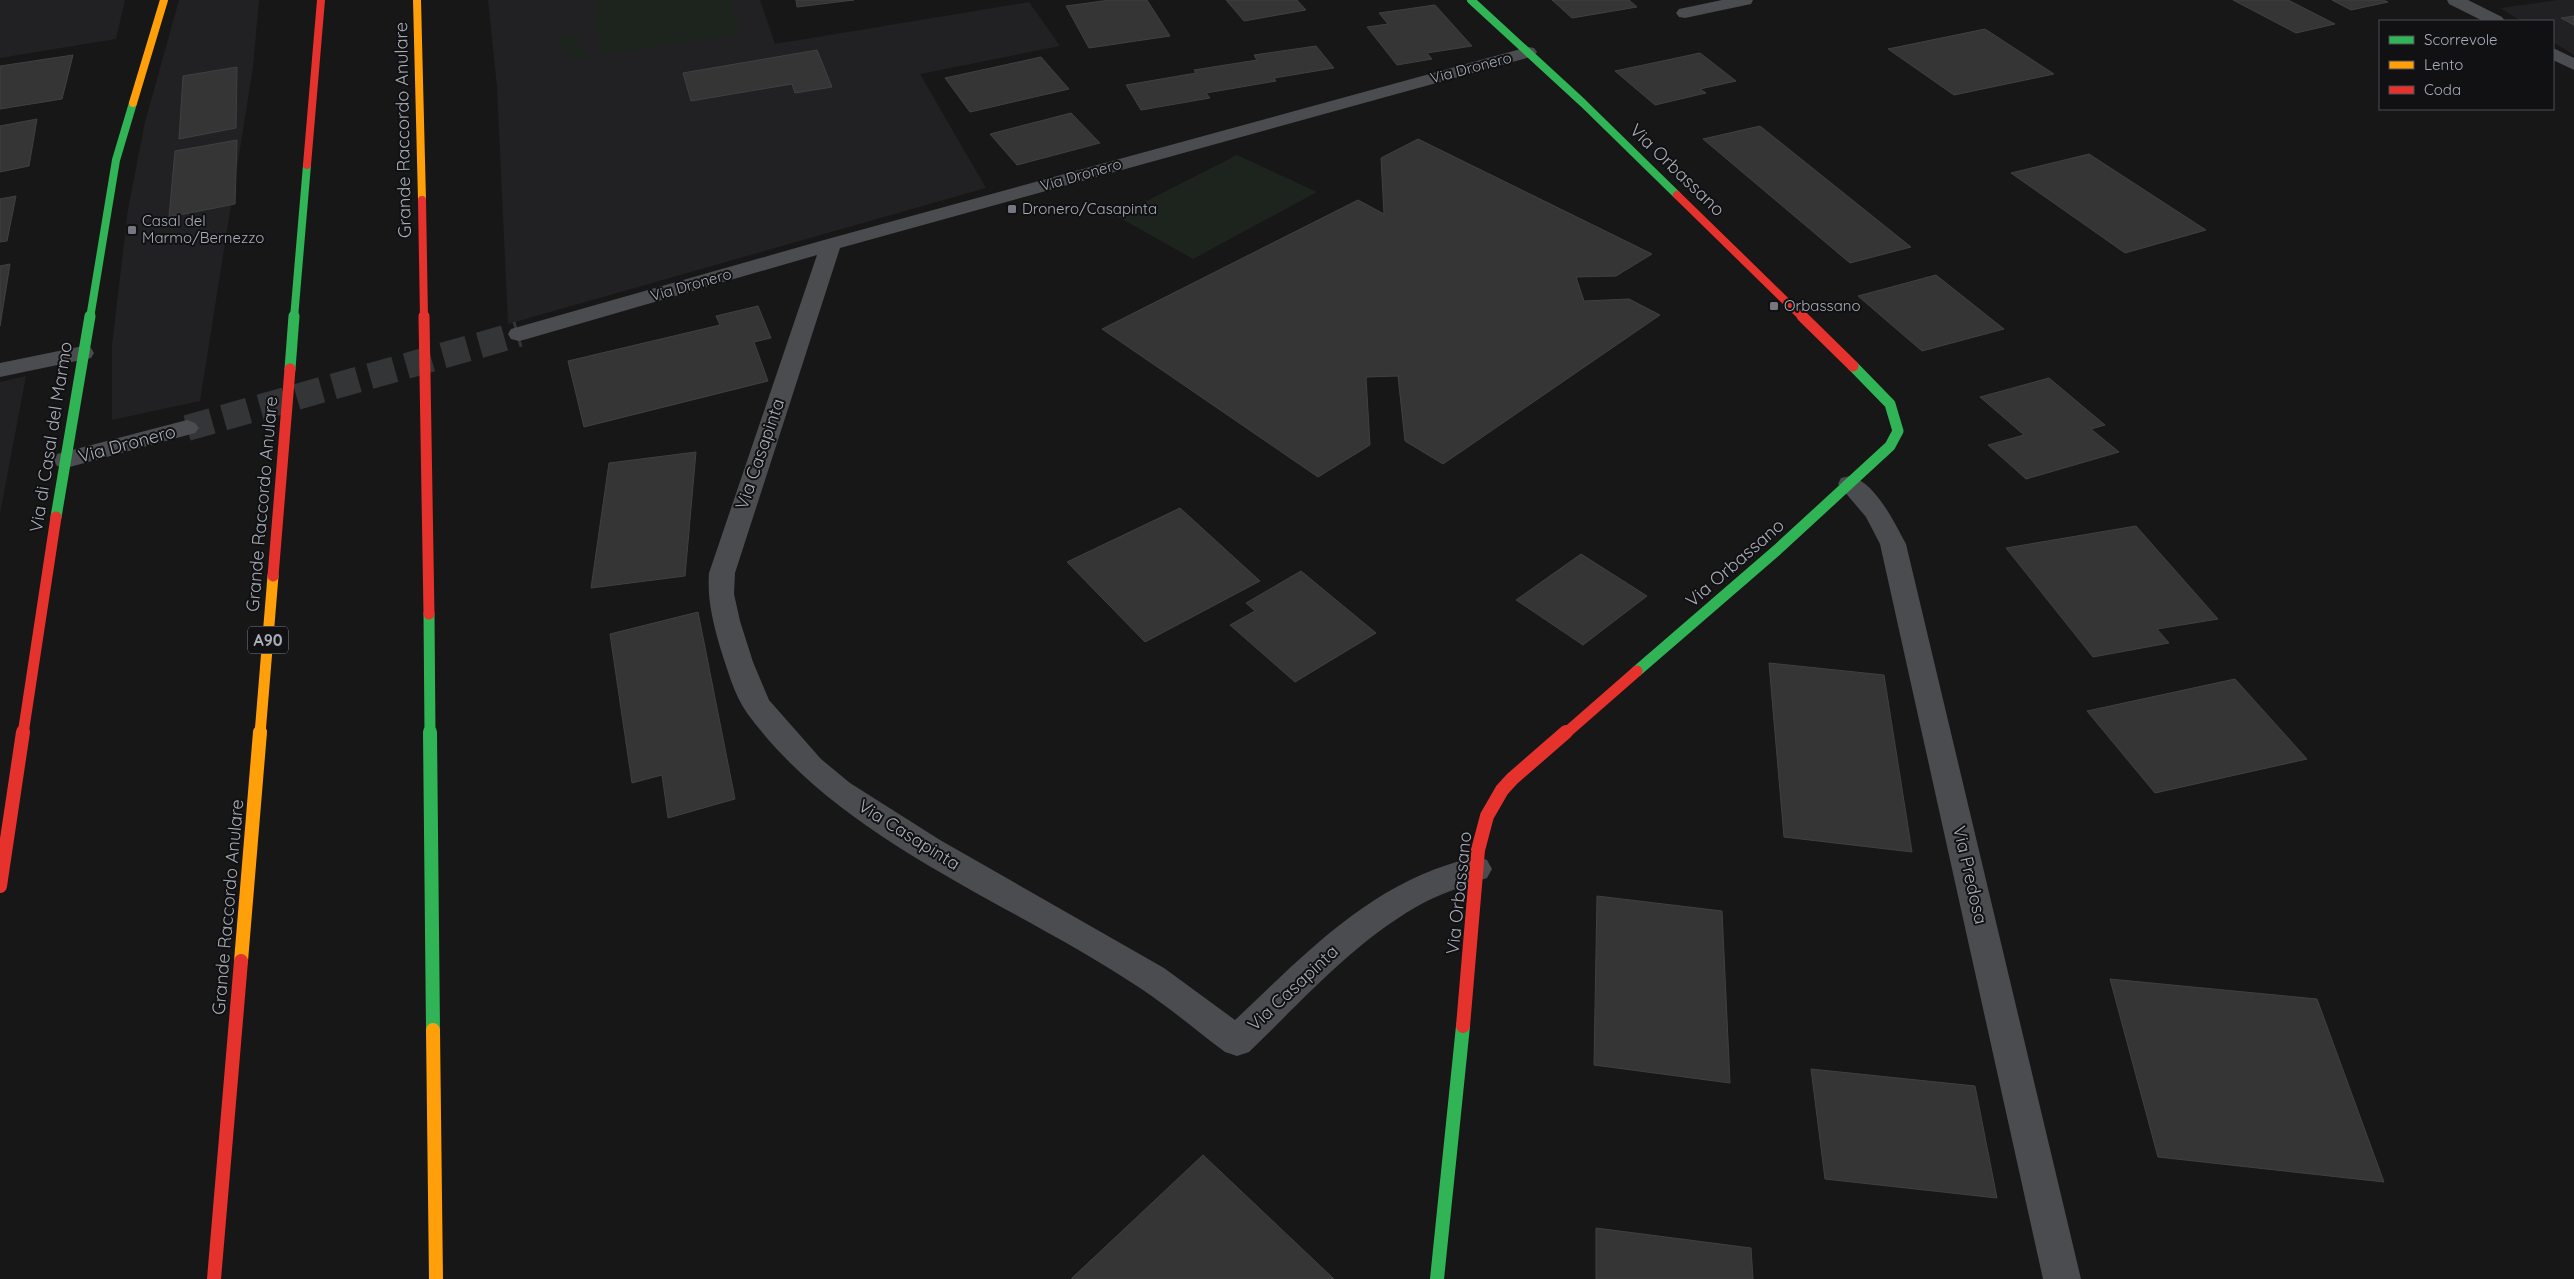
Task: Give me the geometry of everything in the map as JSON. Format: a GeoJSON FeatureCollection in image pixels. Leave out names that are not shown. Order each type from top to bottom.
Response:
{"type":"FeatureCollection","features":[{"type":"Feature","properties":{"kind":"main road","name":"Via di Casal del Marmo"},"geometry":{"type":"LineString","coordinates":[[0,886],[56,514],[116,160],[164,0]]}},
{"type":"Feature","properties":{"kind":"main road","name":"Grande Raccordo Anulare"},"geometry":{"type":"LineString","coordinates":[[214,1279],[321,0]]}},
{"type":"Feature","properties":{"kind":"main road","name":"Grande Raccordo Anulare"},"geometry":{"type":"LineString","coordinates":[[417,0],[426,374],[436,1279]]}},
{"type":"Feature","properties":{"kind":"main road","name":"Via Orbassano"},"geometry":{"type":"LineString","coordinates":[[1438,1279],[1465,1007],[1476,869],[1482,831],[1502,790],[1512,779],[1850,484],[1894,441],[1898,431],[1897,422],[1890,404],[1583,102],[1472,0]]}},
{"type":"Feature","properties":{"kind":"street"},"geometry":{"type":"LineString","coordinates":[[1685,13],[1745,0]]}},
{"type":"Feature","properties":{"kind":"street"},"geometry":{"type":"LineString","coordinates":[[2454,0],[2494,20]]}},
{"type":"Feature","properties":{"kind":"street","name":"Via Dronero"},"geometry":{"type":"LineString","coordinates":[[519,334],[831,244],[1528,52]]}},
{"type":"Feature","properties":{"kind":"street"},"geometry":{"type":"LineString","coordinates":[[2554,54],[2574,66]]}},
{"type":"Feature","properties":{"kind":"street","name":"Via Casapinta"},"geometry":{"type":"LineString","coordinates":[[831,244],[722,573],[721,594],[726,621],[739,662],[757,705],[811,767],[839,791],[929,849],[1152,978],[1237,1041],[1358,928],[1411,892],[1444,877],[1476,869]]}},
{"type":"Feature","properties":{"kind":"street"},"geometry":{"type":"LineString","coordinates":[[0,370],[83,353]]}},
{"type":"Feature","properties":{"kind":"street","name":"Via Dronero"},"geometry":{"type":"LineString","coordinates":[[66,460],[187,428]]}},
{"type":"Feature","properties":{"kind":"street","name":"Via Predosa"},"geometry":{"type":"LineString","coordinates":[[1850,484],[1877,513],[1893,544],[2062,1279]]}},
{"type":"Feature","properties":{"kind":"shaded area"},"geometry":{"type":"Polygon","coordinates":[[[0,0],[125,0],[116,39],[0,58],[0,0]]]}},
{"type":"Feature","properties":{"kind":"shaded area"},"geometry":{"type":"Polygon","coordinates":[[[179,0],[259,0],[253,67],[200,401],[112,420],[112,345],[128,209],[145,122],[179,0]]]}},
{"type":"Feature","properties":{"kind":"shaded area"},"geometry":{"type":"Polygon","coordinates":[[[488,0],[760,0],[775,44],[1029,2],[1060,46],[920,74],[986,188],[508,324],[497,87],[488,0]]]}},
{"type":"Feature","properties":{"kind":"shaded area"},"geometry":{"type":"Polygon","coordinates":[[[593,0],[730,0],[741,34],[601,55],[593,0]]]}},
{"type":"Feature","properties":{"kind":"shaded area"},"geometry":{"type":"Polygon","coordinates":[[[2558,0],[2574,0],[2574,55],[2554,43],[2554,20],[2519,20],[2500,8],[2558,0]]]}},
{"type":"Feature","properties":{"kind":"shaded area"},"geometry":{"type":"Polygon","coordinates":[[[576,33],[579,46],[591,58],[571,60],[566,51],[559,50],[559,36],[576,33]]]}},
{"type":"Feature","properties":{"kind":"shaded area"},"geometry":{"type":"Polygon","coordinates":[[[1237,155],[1317,192],[1193,259],[1117,216],[1237,155]]]}},
{"type":"Feature","properties":{"kind":"shaded area"},"geometry":{"type":"Polygon","coordinates":[[[26,376],[0,514],[0,382],[26,376]]]}},
{"type":"Feature","properties":{"kind":"building"},"geometry":{"type":"Polygon","coordinates":[[[796,0],[854,0],[797,7],[796,0]]]}},
{"type":"Feature","properties":{"kind":"building"},"geometry":{"type":"Polygon","coordinates":[[[1110,0],[1147,0],[1170,36],[1089,48],[1066,6],[1110,0]]]}},
{"type":"Feature","properties":{"kind":"building"},"geometry":{"type":"Polygon","coordinates":[[[1226,0],[1297,0],[1306,10],[1244,21],[1226,0]]]}},
{"type":"Feature","properties":{"kind":"building"},"geometry":{"type":"Polygon","coordinates":[[[1552,0],[1629,0],[1637,7],[1572,18],[1552,0]]]}},
{"type":"Feature","properties":{"kind":"building"},"geometry":{"type":"Polygon","coordinates":[[[2233,0],[2288,0],[2335,24],[2296,33],[2233,0]]]}},
{"type":"Feature","properties":{"kind":"building"},"geometry":{"type":"Polygon","coordinates":[[[2332,0],[2383,0],[2388,2],[2351,10],[2332,0]]]}},
{"type":"Feature","properties":{"kind":"building"},"geometry":{"type":"Polygon","coordinates":[[[1435,5],[1472,46],[1427,53],[1432,59],[1397,65],[1367,27],[1388,24],[1379,13],[1435,5]]]}},
{"type":"Feature","properties":{"kind":"building"},"geometry":{"type":"Polygon","coordinates":[[[2574,16],[2574,25],[2561,18],[2574,16]]]}},
{"type":"Feature","properties":{"kind":"building"},"geometry":{"type":"Polygon","coordinates":[[[1985,29],[2054,74],[1954,95],[1888,49],[1985,29]]]}},
{"type":"Feature","properties":{"kind":"building"},"geometry":{"type":"Polygon","coordinates":[[[1316,46],[1334,68],[1274,78],[1276,81],[1206,93],[1210,98],[1141,110],[1126,85],[1196,73],[1194,70],[1257,60],[1254,55],[1316,46]]]}},
{"type":"Feature","properties":{"kind":"building"},"geometry":{"type":"Polygon","coordinates":[[[817,50],[832,87],[795,93],[792,84],[691,101],[683,73],[817,50]]]}},
{"type":"Feature","properties":{"kind":"building"},"geometry":{"type":"Polygon","coordinates":[[[1700,53],[1736,81],[1700,89],[1706,93],[1655,105],[1615,71],[1700,53]]]}},
{"type":"Feature","properties":{"kind":"building"},"geometry":{"type":"Polygon","coordinates":[[[73,55],[62,99],[0,109],[0,66],[73,55]]]}},
{"type":"Feature","properties":{"kind":"building"},"geometry":{"type":"Polygon","coordinates":[[[1041,57],[1069,89],[970,112],[945,78],[1041,57]]]}},
{"type":"Feature","properties":{"kind":"building"},"geometry":{"type":"Polygon","coordinates":[[[237,67],[236,128],[179,139],[183,76],[237,67]]]}},
{"type":"Feature","properties":{"kind":"building"},"geometry":{"type":"Polygon","coordinates":[[[1071,113],[1100,143],[1017,165],[990,134],[1071,113]]]}},
{"type":"Feature","properties":{"kind":"building"},"geometry":{"type":"Polygon","coordinates":[[[37,119],[29,166],[0,172],[0,126],[37,119]]]}},
{"type":"Feature","properties":{"kind":"building"},"geometry":{"type":"Polygon","coordinates":[[[1760,126],[1911,247],[1850,263],[1703,139],[1760,126]]]}},
{"type":"Feature","properties":{"kind":"building"},"geometry":{"type":"Polygon","coordinates":[[[1418,139],[1652,254],[1616,276],[1576,277],[1584,301],[1629,299],[1660,315],[1443,464],[1405,441],[1398,376],[1366,377],[1370,445],[1318,477],[1102,329],[1358,200],[1384,214],[1381,158],[1418,139]]]}},
{"type":"Feature","properties":{"kind":"building"},"geometry":{"type":"Polygon","coordinates":[[[237,140],[235,204],[169,217],[175,151],[237,140]]]}},
{"type":"Feature","properties":{"kind":"building"},"geometry":{"type":"Polygon","coordinates":[[[2089,154],[2206,230],[2125,253],[2011,173],[2089,154]]]}},
{"type":"Feature","properties":{"kind":"building"},"geometry":{"type":"Polygon","coordinates":[[[16,196],[7,241],[0,242],[0,199],[16,196]]]}},
{"type":"Feature","properties":{"kind":"building"},"geometry":{"type":"Polygon","coordinates":[[[10,264],[0,326],[0,266],[10,264]]]}},
{"type":"Feature","properties":{"kind":"building"},"geometry":{"type":"Polygon","coordinates":[[[1936,275],[2004,329],[1922,351],[1858,296],[1936,275]]]}},
{"type":"Feature","properties":{"kind":"building"},"geometry":{"type":"Polygon","coordinates":[[[758,306],[771,338],[754,342],[768,381],[584,427],[568,361],[720,325],[716,316],[758,306]]]}},
{"type":"Feature","properties":{"kind":"building"},"geometry":{"type":"Polygon","coordinates":[[[2049,378],[2105,425],[2091,429],[2119,452],[2026,479],[1988,445],[2024,435],[1980,397],[2049,378]]]}},
{"type":"Feature","properties":{"kind":"building"},"geometry":{"type":"Polygon","coordinates":[[[696,452],[685,576],[591,588],[609,463],[696,452]]]}},
{"type":"Feature","properties":{"kind":"building"},"geometry":{"type":"Polygon","coordinates":[[[1180,508],[1260,581],[1145,642],[1067,562],[1180,508]]]}},
{"type":"Feature","properties":{"kind":"building"},"geometry":{"type":"Polygon","coordinates":[[[2136,526],[2218,619],[2157,629],[2169,643],[2093,657],[2006,548],[2136,526]]]}},
{"type":"Feature","properties":{"kind":"building"},"geometry":{"type":"Polygon","coordinates":[[[1581,554],[1647,596],[1583,645],[1516,600],[1581,554]]]}},
{"type":"Feature","properties":{"kind":"building"},"geometry":{"type":"Polygon","coordinates":[[[1301,571],[1376,633],[1295,682],[1230,625],[1255,611],[1246,603],[1301,571]]]}},
{"type":"Feature","properties":{"kind":"building"},"geometry":{"type":"Polygon","coordinates":[[[698,612],[735,799],[668,818],[662,775],[632,783],[610,634],[698,612]]]}},
{"type":"Feature","properties":{"kind":"building"},"geometry":{"type":"Polygon","coordinates":[[[1769,663],[1884,675],[1912,852],[1784,837],[1769,663]]]}},
{"type":"Feature","properties":{"kind":"building"},"geometry":{"type":"Polygon","coordinates":[[[2235,679],[2307,759],[2155,793],[2087,711],[2235,679]]]}},
{"type":"Feature","properties":{"kind":"building"},"geometry":{"type":"Polygon","coordinates":[[[1597,896],[1722,911],[1730,1083],[1594,1065],[1597,896]]]}},
{"type":"Feature","properties":{"kind":"building"},"geometry":{"type":"Polygon","coordinates":[[[2110,979],[2317,999],[2384,1182],[2158,1157],[2110,979]]]}},
{"type":"Feature","properties":{"kind":"building"},"geometry":{"type":"Polygon","coordinates":[[[1811,1069],[1975,1086],[1997,1198],[1825,1179],[1811,1069]]]}},
{"type":"Feature","properties":{"kind":"building"},"geometry":{"type":"Polygon","coordinates":[[[1203,1155],[1334,1279],[1071,1279],[1203,1155]]]}},
{"type":"Feature","properties":{"kind":"building"},"geometry":{"type":"Polygon","coordinates":[[[1596,1228],[1751,1248],[1753,1279],[1596,1279],[1596,1228]]]}},
{"type":"Feature","properties":{"kind":"tunnel"},"geometry":{"type":"LineString","coordinates":[[187,428],[519,334]]}},
{"type":"Feature","properties":{"kind":"traffic: fast"},"geometry":{"type":"LineString","coordinates":[[1471,0],[1583,103],[1677,195]]}},
{"type":"Feature","properties":{"kind":"traffic: fast"},"geometry":{"type":"LineString","coordinates":[[56,517],[116,160],[133,103]]}},
{"type":"Feature","properties":{"kind":"traffic: fast"},"geometry":{"type":"LineString","coordinates":[[290,369],[307,165]]}},
{"type":"Feature","properties":{"kind":"traffic: fast"},"geometry":{"type":"LineString","coordinates":[[1637,671],[1777,550],[1890,446],[1898,431],[1890,404],[1853,366]]}},
{"type":"Feature","properties":{"kind":"traffic: fast"},"geometry":{"type":"LineString","coordinates":[[429,614],[433,1030]]}},
{"type":"Feature","properties":{"kind":"traffic: fast"},"geometry":{"type":"LineString","coordinates":[[1437,1279],[1463,1026]]}},
{"type":"Feature","properties":{"kind":"traffic: slow"},"geometry":{"type":"LineString","coordinates":[[133,103],[164,0]]}},
{"type":"Feature","properties":{"kind":"traffic: slow"},"geometry":{"type":"LineString","coordinates":[[417,0],[422,200]]}},
{"type":"Feature","properties":{"kind":"traffic: slow"},"geometry":{"type":"LineString","coordinates":[[241,961],[273,576]]}},
{"type":"Feature","properties":{"kind":"traffic: slow"},"geometry":{"type":"LineString","coordinates":[[433,1030],[436,1279]]}},
{"type":"Feature","properties":{"kind":"traffic: jam"},"geometry":{"type":"LineString","coordinates":[[307,165],[321,0]]}},
{"type":"Feature","properties":{"kind":"traffic: jam"},"geometry":{"type":"LineString","coordinates":[[1677,195],[1853,366]]}},
{"type":"Feature","properties":{"kind":"traffic: jam"},"geometry":{"type":"LineString","coordinates":[[422,200],[429,614]]}},
{"type":"Feature","properties":{"kind":"traffic: jam"},"geometry":{"type":"LineString","coordinates":[[273,576],[290,369]]}},
{"type":"Feature","properties":{"kind":"traffic: jam"},"geometry":{"type":"LineString","coordinates":[[0,886],[56,517]]}},
{"type":"Feature","properties":{"kind":"traffic: jam"},"geometry":{"type":"LineString","coordinates":[[1463,1026],[1478,850],[1487,816],[1502,790],[1512,779],[1637,671]]}},
{"type":"Feature","properties":{"kind":"traffic: jam"},"geometry":{"type":"LineString","coordinates":[[214,1279],[241,961]]}},
{"type":"Feature","properties":{"kind":"place","name":"Dronero/Casapinta"},"geometry":{"type":"Point","coordinates":[1012,209]}},
{"type":"Feature","properties":{"kind":"place","name":"Casal del Marmo/Bernezzo"},"geometry":{"type":"Point","coordinates":[132,230]}},
{"type":"Feature","properties":{"kind":"place","name":"Orbassano"},"geometry":{"type":"Point","coordinates":[1774,306]}}]}
